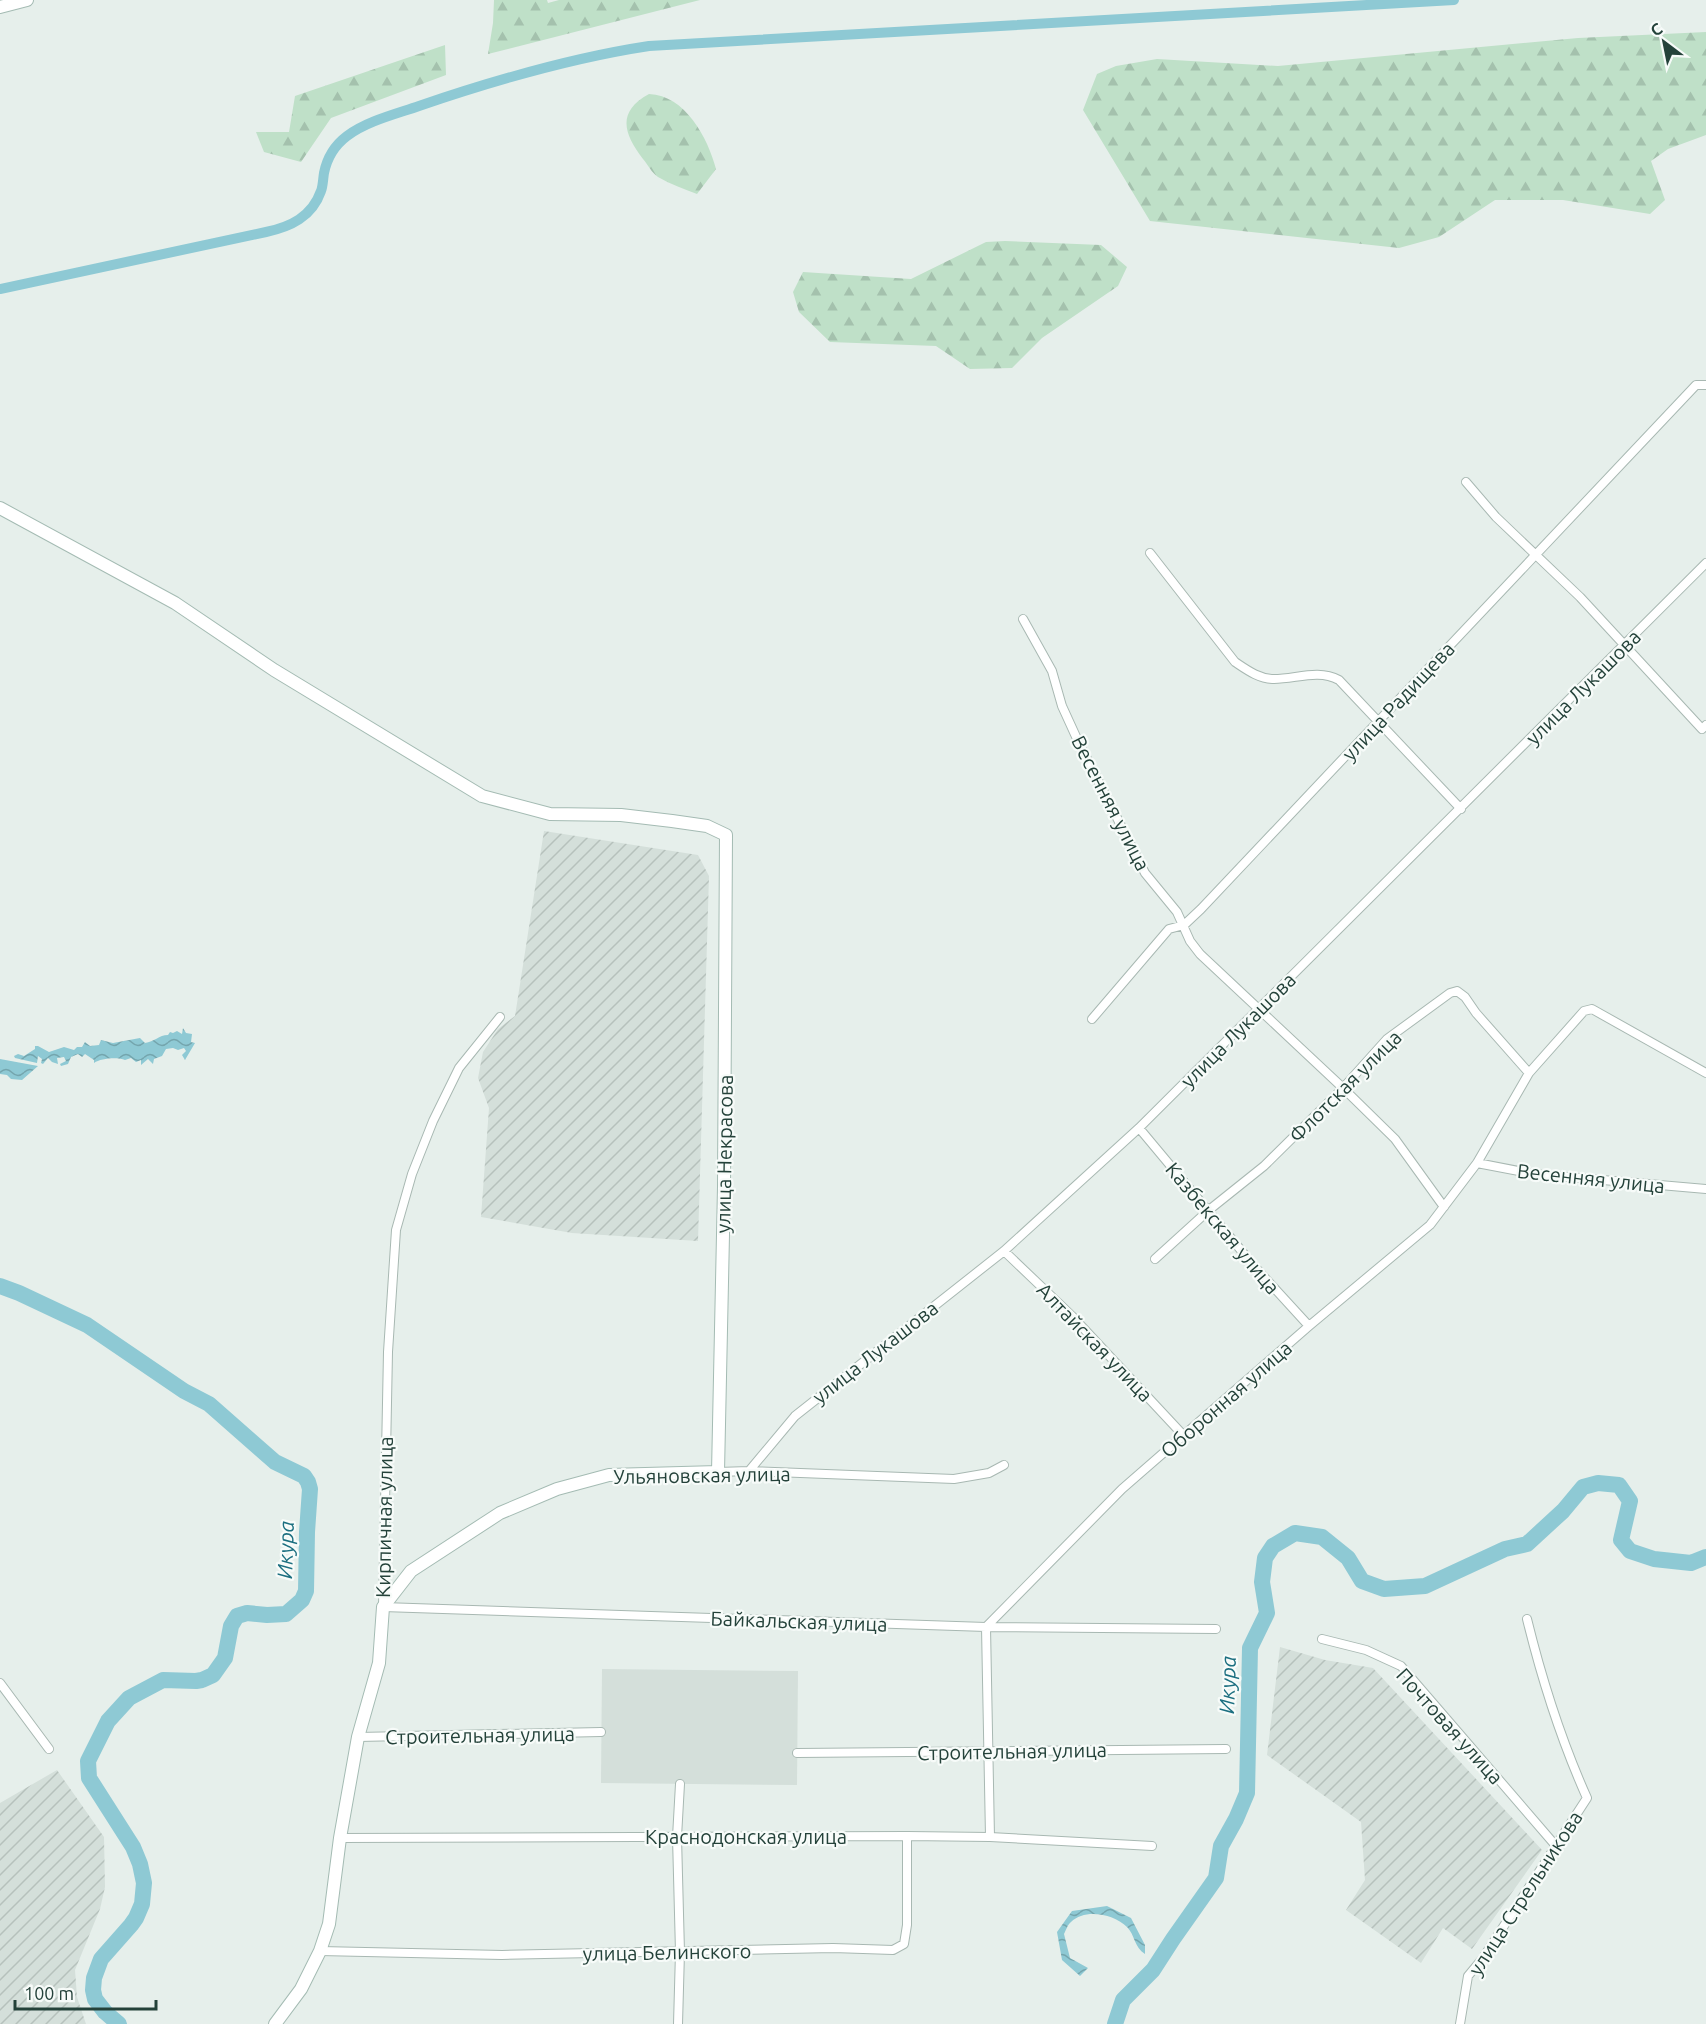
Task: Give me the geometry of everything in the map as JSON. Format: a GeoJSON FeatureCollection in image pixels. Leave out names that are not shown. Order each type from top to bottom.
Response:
{"type":"FeatureCollection","features":[{"type":"Feature","properties":{"kind":"street"},"geometry":{"type":"LineString","coordinates":[[0,7],[27,0]]}},
{"type":"Feature","properties":{"kind":"street","name":"улица Радищева"},"geometry":{"type":"LineString","coordinates":[[1092,1019],[1169,930],[1184,925],[1380,721],[1696,385],[1706,385]]}},
{"type":"Feature","properties":{"kind":"street"},"geometry":{"type":"LineString","coordinates":[[1466,482],[1503,524],[1537,554],[1704,727]]}},
{"type":"Feature","properties":{"kind":"street","name":"улица Некрасова"},"geometry":{"type":"LineString","coordinates":[[0,508],[175,603],[274,670],[482,796],[550,813],[621,815],[672,821],[707,826],[726,835],[725,1128],[718,1472]]}},
{"type":"Feature","properties":{"kind":"street"},"geometry":{"type":"LineString","coordinates":[[1150,553],[1235,662],[1261,677],[1273,680],[1315,675],[1330,675],[1339,680],[1461,809]]}},
{"type":"Feature","properties":{"kind":"street","name":"улица Лукашова"},"geometry":{"type":"LineString","coordinates":[[749,1471],[795,1416],[1004,1251],[1139,1128],[1706,564]]}},
{"type":"Feature","properties":{"kind":"street","name":"Весенняя улица"},"geometry":{"type":"LineString","coordinates":[[1023,619],[1052,670],[1062,706],[1078,741],[1145,873],[1178,912],[1190,941],[1200,954],[1258,1011],[1395,1139],[1444,1207]]}},
{"type":"Feature","properties":{"kind":"street","name":"Флотская улица"},"geometry":{"type":"LineString","coordinates":[[1155,1258],[1209,1210],[1264,1166],[1343,1088],[1387,1040],[1450,993],[1457,991],[1465,997],[1476,1013],[1529,1073]]}},
{"type":"Feature","properties":{"kind":"street","name":"Оборонная улица"},"geometry":{"type":"LineString","coordinates":[[986,1627],[1122,1489],[1309,1326],[1430,1225],[1478,1163],[1529,1073],[1584,1011],[1592,1009],[1706,1073]]}},
{"type":"Feature","properties":{"kind":"street","name":"Кирпичная улица"},"geometry":{"type":"LineString","coordinates":[[275,2024],[301,1989],[320,1951],[329,1924],[340,1838],[358,1737],[379,1663],[383,1607],[388,1352],[396,1230],[412,1174],[438,1110],[459,1068],[500,1017]]}},
{"type":"Feature","properties":{"kind":"street","name":"Казбекская улица"},"geometry":{"type":"LineString","coordinates":[[1139,1128],[1255,1267],[1309,1326]]}},
{"type":"Feature","properties":{"kind":"street","name":"Весенняя улица"},"geometry":{"type":"LineString","coordinates":[[1478,1163],[1534,1174],[1706,1189]]}},
{"type":"Feature","properties":{"kind":"street","name":"Алтайская улица"},"geometry":{"type":"LineString","coordinates":[[1004,1251],[1072,1316],[1184,1436]]}},
{"type":"Feature","properties":{"kind":"street","name":"Ульяновская улица"},"geometry":{"type":"LineString","coordinates":[[383,1607],[411,1571],[500,1513],[557,1490],[609,1475],[749,1471],[954,1479],[989,1473],[1004,1465]]}},
{"type":"Feature","properties":{"kind":"street","name":"Байкальская улица"},"geometry":{"type":"LineString","coordinates":[[383,1607],[986,1627],[1216,1629]]}},
{"type":"Feature","properties":{"kind":"street","name":"улица Стрельникова"},"geometry":{"type":"LineString","coordinates":[[1460,2024],[1468,1976],[1483,1958],[1587,1798],[1567,1754],[1538,1664],[1527,1619]]}},
{"type":"Feature","properties":{"kind":"street"},"geometry":{"type":"LineString","coordinates":[[986,1627],[990,1837]]}},
{"type":"Feature","properties":{"kind":"street","name":"Почтовая улица"},"geometry":{"type":"LineString","coordinates":[[1322,1639],[1366,1650],[1401,1666],[1556,1846]]}},
{"type":"Feature","properties":{"kind":"street"},"geometry":{"type":"LineString","coordinates":[[0,1683],[49,1749]]}},
{"type":"Feature","properties":{"kind":"street","name":"Строительная улица"},"geometry":{"type":"LineString","coordinates":[[358,1737],[601,1732]]}},
{"type":"Feature","properties":{"kind":"street","name":"Строительная улица"},"geometry":{"type":"LineString","coordinates":[[797,1753],[1226,1749]]}},
{"type":"Feature","properties":{"kind":"street"},"geometry":{"type":"LineString","coordinates":[[678,2024],[680,1952],[676,1837],[680,1784]]}},
{"type":"Feature","properties":{"kind":"street","name":"Краснодонская улица"},"geometry":{"type":"LineString","coordinates":[[340,1838],[907,1836],[990,1837],[1152,1846]]}},
{"type":"Feature","properties":{"kind":"street","name":"улица Белинского"},"geometry":{"type":"LineString","coordinates":[[320,1951],[502,1955],[833,1947],[893,1950],[904,1944],[907,1925],[907,1836]]}},
{"type":"Feature","properties":{"kind":"shaded area"},"geometry":{"type":"Polygon","coordinates":[[[544,831],[698,855],[709,876],[698,1241],[572,1233],[481,1217],[489,1108],[478,1078],[483,1052],[498,1029],[515,1016],[544,831]]]}},
{"type":"Feature","properties":{"kind":"shaded area"},"geometry":{"type":"Polygon","coordinates":[[[1280,1647],[1325,1660],[1373,1668],[1542,1850],[1472,1949],[1443,1928],[1421,1963],[1346,1910],[1365,1880],[1361,1822],[1267,1755],[1280,1647]]]}},
{"type":"Feature","properties":{"kind":"shaded area"},"geometry":{"type":"Polygon","coordinates":[[[602,1669],[798,1671],[797,1785],[601,1783],[602,1669]]]}},
{"type":"Feature","properties":{"kind":"shaded area"},"geometry":{"type":"Polygon","coordinates":[[[57,1770],[104,1837],[105,1887],[100,1909],[75,1970],[77,1997],[86,2024],[0,2024],[0,1803],[57,1770]]]}},
{"type":"Feature","properties":{"kind":"green space"},"geometry":{"type":"Polygon","coordinates":[[[494,0],[547,0],[548,3],[559,0],[700,0],[488,54],[494,0]]]}},
{"type":"Feature","properties":{"kind":"green space"},"geometry":{"type":"Polygon","coordinates":[[[1706,32],[1706,135],[1668,149],[1651,161],[1665,200],[1650,214],[1563,200],[1495,200],[1439,237],[1399,248],[1150,221],[1083,110],[1097,74],[1116,66],[1157,59],[1278,66],[1578,38],[1706,32]]]}},
{"type":"Feature","properties":{"kind":"green space"},"geometry":{"type":"Polygon","coordinates":[[[445,45],[446,75],[331,118],[301,162],[264,152],[256,132],[289,132],[295,96],[445,45]]]}},
{"type":"Feature","properties":{"kind":"green space"},"geometry":{"type":"Polygon","coordinates":[[[649,94],[662,96],[684,110],[693,120],[707,144],[716,169],[697,194],[656,175],[631,141],[626,124],[631,108],[649,94]]]}},
{"type":"Feature","properties":{"kind":"green space"},"geometry":{"type":"Polygon","coordinates":[[[986,242],[1101,245],[1127,267],[1118,286],[1042,338],[1012,368],[970,369],[936,346],[830,342],[799,312],[793,292],[803,272],[911,279],[986,242]]]}},
{"type":"Feature","properties":{"kind":"water"},"geometry":{"type":"Polygon","coordinates":[[[183,1028],[186,1033],[192,1034],[191,1042],[195,1043],[185,1060],[182,1055],[186,1051],[184,1048],[166,1049],[162,1056],[154,1059],[153,1064],[148,1059],[141,1065],[141,1060],[136,1062],[131,1058],[105,1059],[94,1063],[94,1060],[85,1054],[82,1057],[78,1054],[71,1057],[68,1064],[61,1066],[60,1064],[66,1061],[64,1057],[57,1058],[58,1064],[48,1058],[43,1064],[42,1059],[38,1056],[37,1063],[14,1056],[18,1054],[24,1056],[35,1049],[35,1046],[49,1052],[64,1047],[74,1050],[82,1047],[85,1042],[90,1046],[99,1045],[101,1040],[113,1043],[140,1038],[145,1043],[168,1035],[170,1032],[177,1031],[182,1034],[183,1028]]]}},
{"type":"Feature","properties":{"kind":"water"},"geometry":{"type":"Polygon","coordinates":[[[0,1059],[38,1066],[22,1080],[11,1079],[7,1075],[0,1074],[0,1059]]]}},
{"type":"Feature","properties":{"kind":"water"},"geometry":{"type":"Polygon","coordinates":[[[1107,1906],[1131,1918],[1145,1945],[1145,1954],[1139,1948],[1130,1930],[1121,1922],[1099,1914],[1084,1915],[1070,1923],[1064,1934],[1070,1958],[1088,1968],[1080,1976],[1062,1960],[1057,1932],[1072,1911],[1107,1906]]]}},
{"type":"Feature","properties":{"kind":"waterway"},"geometry":{"type":"LineString","coordinates":[[0,289],[266,232],[292,224],[306,214],[317,200],[325,167],[332,152],[339,143],[363,126],[447,96],[504,79],[562,63],[620,51],[649,46],[1454,0]]}},
{"type":"Feature","properties":{"kind":"waterway","name":"Икура"},"geometry":{"type":"LineString","coordinates":[[0,1286],[87,1325],[184,1391],[209,1404],[275,1462],[304,1476],[310,1489],[306,1591],[302,1600],[286,1614],[247,1613],[237,1616],[231,1626],[225,1658],[213,1675],[196,1681],[163,1680],[129,1698],[108,1721],[88,1761],[89,1778],[133,1847],[144,1883],[142,1904],[136,1918],[101,1959],[94,1978],[95,1999],[119,2024]]}},
{"type":"Feature","properties":{"kind":"waterway","name":"Икура"},"geometry":{"type":"LineString","coordinates":[[1115,2024],[1123,2000],[1153,1970],[1216,1878],[1221,1846],[1247,1793],[1250,1648],[1267,1613],[1262,1582],[1265,1558],[1273,1546],[1295,1533],[1322,1537],[1348,1558],[1362,1581],[1384,1589],[1425,1586],[1505,1549],[1527,1544],[1563,1511],[1583,1487],[1598,1483],[1619,1485],[1630,1501],[1621,1540],[1630,1551],[1654,1559],[1691,1563],[1706,1557]]}}]}
